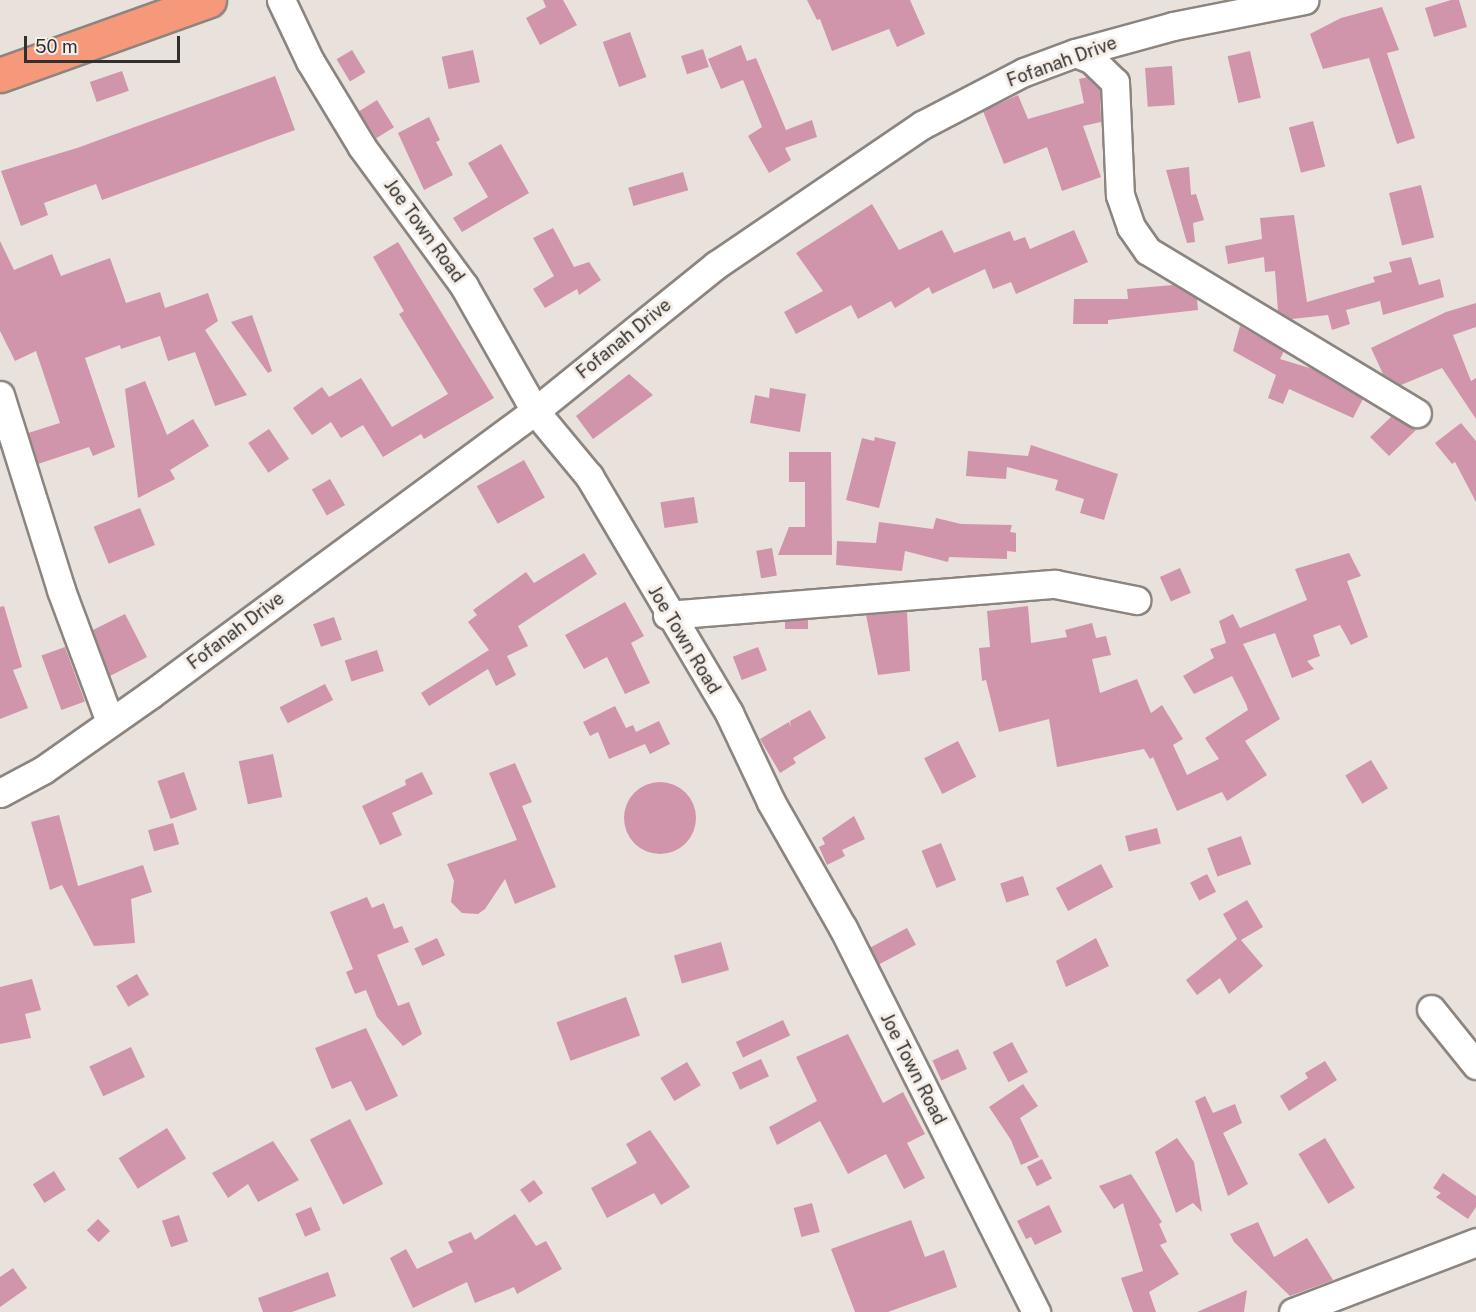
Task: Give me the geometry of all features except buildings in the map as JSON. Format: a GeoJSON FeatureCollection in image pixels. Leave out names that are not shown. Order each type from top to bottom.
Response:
{"type":"FeatureCollection","features":[{"type":"Feature","properties":{"kind":"highway"},"geometry":{"type":"LineString","coordinates":[[0,55],[152,0]]}},
{"type":"Feature","properties":{"kind":"highway"},"geometry":{"type":"LineString","coordinates":[[0,75],[209,0]]}},
{"type":"Feature","properties":{"kind":"street","name":"Joe Town Road"},"geometry":{"type":"LineString","coordinates":[[281,0],[310,61],[357,137],[464,286],[535,411],[589,476],[667,615],[729,713],[771,802],[843,928],[1036,1312]]}},
{"type":"Feature","properties":{"kind":"street","name":"Fofanah Drive"},"geometry":{"type":"LineString","coordinates":[[0,793],[42,770],[110,722],[535,411],[716,265],[921,125],[1024,72],[1076,53],[1173,26],[1304,0]]}},
{"type":"Feature","properties":{"kind":"street"},"geometry":{"type":"LineString","coordinates":[[1076,53],[1091,59],[1115,82],[1120,195],[1131,226],[1148,251],[1417,413]]}},
{"type":"Feature","properties":{"kind":"street"},"geometry":{"type":"LineString","coordinates":[[0,395],[61,590],[110,722]]}},
{"type":"Feature","properties":{"kind":"street"},"geometry":{"type":"LineString","coordinates":[[667,615],[1055,584],[1136,600]]}},
{"type":"Feature","properties":{"kind":"street"},"geometry":{"type":"LineString","coordinates":[[1431,1010],[1476,1065]]}},
{"type":"Feature","properties":{"kind":"street"},"geometry":{"type":"LineString","coordinates":[[1293,1312],[1476,1242]]}}]}
